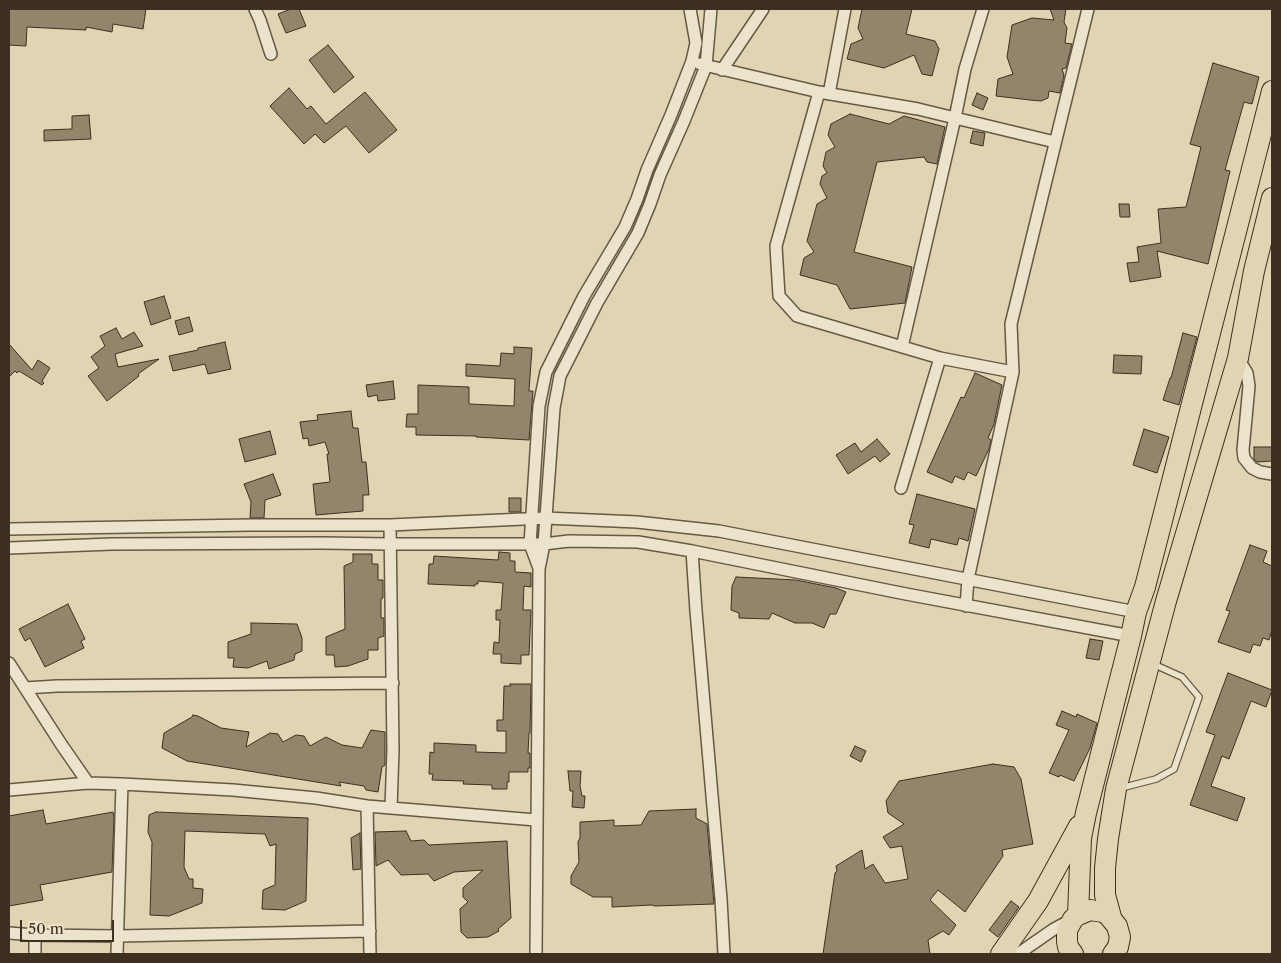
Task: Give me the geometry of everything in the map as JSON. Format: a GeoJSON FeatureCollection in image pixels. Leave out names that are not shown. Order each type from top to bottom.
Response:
{"type":"FeatureCollection","features":[{"type":"Feature","properties":{"kind":"highway"},"geometry":{"type":"LineString","coordinates":[[1075,917],[1081,838],[1086,813],[1136,612],[1153,558],[1272,90]]}},
{"type":"Feature","properties":{"kind":"highway"},"geometry":{"type":"LineString","coordinates":[[1111,917],[1105,896],[1105,868],[1116,789],[1166,601],[1238,358],[1254,271],[1271,211]]}},
{"type":"Feature","properties":{"kind":"highway"},"geometry":{"type":"LineString","coordinates":[[1001,954],[1038,901],[1086,813]]}},
{"type":"Feature","properties":{"kind":"highway"},"geometry":{"type":"LineString","coordinates":[[1073,954],[1068,947],[1066,935],[1069,924],[1075,917],[1084,912],[1096,910],[1111,917],[1118,926],[1120,936],[1118,947],[1113,954]]}},
{"type":"Feature","properties":{"kind":"street"},"geometry":{"type":"LineString","coordinates":[[255,9],[271,54]]}},
{"type":"Feature","properties":{"kind":"street"},"geometry":{"type":"LineString","coordinates":[[539,569],[530,544],[540,406],[546,372],[584,296],[625,227],[671,115],[692,60],[696,43],[690,9]]}},
{"type":"Feature","properties":{"kind":"street"},"geometry":{"type":"LineString","coordinates":[[536,954],[539,569],[544,544],[554,408],[560,376],[597,303],[638,233],[706,66],[711,9]]}},
{"type":"Feature","properties":{"kind":"street"},"geometry":{"type":"LineString","coordinates":[[722,70],[763,9]]}},
{"type":"Feature","properties":{"kind":"street"},"geometry":{"type":"LineString","coordinates":[[845,9],[824,93],[776,246],[779,296],[797,316],[940,358],[1012,372]]}},
{"type":"Feature","properties":{"kind":"street"},"geometry":{"type":"LineString","coordinates":[[902,346],[965,69],[983,9]]}},
{"type":"Feature","properties":{"kind":"street"},"geometry":{"type":"LineString","coordinates":[[966,606],[968,579],[1012,372],[1011,324],[1088,9]]}},
{"type":"Feature","properties":{"kind":"street"},"geometry":{"type":"LineString","coordinates":[[692,60],[722,70],[824,93],[918,109],[1055,142]]}},
{"type":"Feature","properties":{"kind":"street"},"geometry":{"type":"LineString","coordinates":[[901,488],[940,358]]}},
{"type":"Feature","properties":{"kind":"street"},"geometry":{"type":"LineString","coordinates":[[1238,358],[1247,373],[1249,386],[1243,450],[1244,458],[1252,468],[1260,472],[1272,474]]}},
{"type":"Feature","properties":{"kind":"street"},"geometry":{"type":"LineString","coordinates":[[9,529],[390,525],[546,518],[637,522],[719,531],[1136,612]]}},
{"type":"Feature","properties":{"kind":"street"},"geometry":{"type":"LineString","coordinates":[[390,525],[393,683],[391,808]]}},
{"type":"Feature","properties":{"kind":"street"},"geometry":{"type":"LineString","coordinates":[[9,548],[121,544],[544,544],[569,541],[638,542],[1131,636]]}},
{"type":"Feature","properties":{"kind":"street"},"geometry":{"type":"LineString","coordinates":[[692,551],[724,954]]}},
{"type":"Feature","properties":{"kind":"street"},"geometry":{"type":"LineString","coordinates":[[9,663],[88,783]]}},
{"type":"Feature","properties":{"kind":"street"},"geometry":{"type":"LineString","coordinates":[[25,688],[393,683]]}},
{"type":"Feature","properties":{"kind":"street"},"geometry":{"type":"LineString","coordinates":[[9,790],[88,783],[122,784],[251,792],[316,798],[367,806],[536,820]]}},
{"type":"Feature","properties":{"kind":"street"},"geometry":{"type":"LineString","coordinates":[[117,954],[122,784]]}},
{"type":"Feature","properties":{"kind":"street"},"geometry":{"type":"LineString","coordinates":[[367,806],[370,954]]}},
{"type":"Feature","properties":{"kind":"street"},"geometry":{"type":"LineString","coordinates":[[1018,954],[1075,917]]}},
{"type":"Feature","properties":{"kind":"street"},"geometry":{"type":"LineString","coordinates":[[9,934],[118,936],[370,931]]}},
{"type":"Feature","properties":{"kind":"street"},"geometry":{"type":"LineString","coordinates":[[35,935],[35,954]]}},
{"type":"Feature","properties":{"kind":"lane"},"geometry":{"type":"LineString","coordinates":[[1116,789],[1156,779],[1174,769],[1199,697],[1182,677],[1150,663]]}},
{"type":"Feature","properties":{"kind":"building"},"geometry":{"type":"Polygon","coordinates":[[[9,9],[146,9],[143,29],[113,24],[112,32],[86,27],[86,30],[27,27],[26,46],[9,45],[9,9]]]}},
{"type":"Feature","properties":{"kind":"building"},"geometry":{"type":"Polygon","coordinates":[[[291,9],[299,9],[306,26],[286,33],[278,14],[291,9]]]}},
{"type":"Feature","properties":{"kind":"building"},"geometry":{"type":"Polygon","coordinates":[[[862,9],[912,9],[906,34],[935,41],[939,49],[932,76],[922,74],[914,55],[884,68],[847,59],[851,44],[863,39],[858,28],[862,9]]]}},
{"type":"Feature","properties":{"kind":"building"},"geometry":{"type":"Polygon","coordinates":[[[1050,9],[1066,9],[1064,22],[1067,28],[1065,43],[1072,44],[1066,68],[1062,69],[1064,75],[1060,93],[1049,91],[1048,98],[1041,101],[996,96],[998,79],[1013,74],[1007,57],[1012,25],[1032,18],[1054,20],[1050,9]]]}},
{"type":"Feature","properties":{"kind":"building"},"geometry":{"type":"Polygon","coordinates":[[[328,45],[354,77],[334,93],[309,60],[328,45]]]}},
{"type":"Feature","properties":{"kind":"building"},"geometry":{"type":"Polygon","coordinates":[[[1213,63],[1259,77],[1252,104],[1244,102],[1225,170],[1230,171],[1208,264],[1157,251],[1161,277],[1130,282],[1127,263],[1139,262],[1137,247],[1161,243],[1158,209],[1186,207],[1201,147],[1190,144],[1213,63]]]}},
{"type":"Feature","properties":{"kind":"building"},"geometry":{"type":"Polygon","coordinates":[[[289,88],[307,109],[311,106],[326,124],[365,92],[397,130],[369,153],[346,126],[324,143],[315,134],[304,144],[270,106],[289,88]]]}},
{"type":"Feature","properties":{"kind":"building"},"geometry":{"type":"Polygon","coordinates":[[[977,93],[988,98],[983,110],[972,105],[977,93]]]}},
{"type":"Feature","properties":{"kind":"building"},"geometry":{"type":"Polygon","coordinates":[[[850,114],[889,124],[904,116],[945,127],[937,164],[927,162],[924,157],[877,162],[854,252],[912,267],[905,303],[850,309],[837,285],[800,275],[804,258],[814,252],[807,241],[817,204],[827,198],[820,184],[822,176],[827,173],[823,166],[826,152],[835,147],[828,135],[831,124],[850,114]]]}},
{"type":"Feature","properties":{"kind":"building"},"geometry":{"type":"Polygon","coordinates":[[[89,115],[91,139],[44,141],[44,130],[72,129],[72,116],[89,115]]]}},
{"type":"Feature","properties":{"kind":"building"},"geometry":{"type":"Polygon","coordinates":[[[973,131],[985,133],[983,146],[970,143],[973,131]]]}},
{"type":"Feature","properties":{"kind":"building"},"geometry":{"type":"Polygon","coordinates":[[[1119,204],[1129,204],[1130,217],[1120,217],[1119,204]]]}},
{"type":"Feature","properties":{"kind":"building"},"geometry":{"type":"Polygon","coordinates":[[[164,296],[171,318],[151,325],[144,302],[164,296]]]}},
{"type":"Feature","properties":{"kind":"building"},"geometry":{"type":"Polygon","coordinates":[[[189,317],[193,331],[179,335],[175,321],[189,317]]]}},
{"type":"Feature","properties":{"kind":"building"},"geometry":{"type":"Polygon","coordinates":[[[116,328],[122,339],[134,332],[143,346],[115,354],[118,367],[159,359],[138,374],[139,376],[107,401],[88,376],[99,368],[91,357],[105,346],[100,336],[116,328]]]}},
{"type":"Feature","properties":{"kind":"building"},"geometry":{"type":"Polygon","coordinates":[[[1183,333],[1197,337],[1179,405],[1163,400],[1183,333]]]}},
{"type":"Feature","properties":{"kind":"building"},"geometry":{"type":"Polygon","coordinates":[[[225,342],[231,369],[208,374],[205,364],[173,371],[169,356],[225,342]]]}},
{"type":"Feature","properties":{"kind":"building"},"geometry":{"type":"Polygon","coordinates":[[[9,344],[32,370],[38,360],[50,368],[42,381],[44,383],[42,385],[19,371],[17,373],[15,371],[9,377],[9,344]]]}},
{"type":"Feature","properties":{"kind":"building"},"geometry":{"type":"Polygon","coordinates":[[[514,347],[532,348],[529,391],[533,391],[529,440],[476,436],[416,435],[416,427],[406,427],[407,414],[418,414],[418,385],[469,387],[469,404],[514,406],[515,379],[466,376],[466,364],[500,366],[501,353],[514,354],[514,347]]]}},
{"type":"Feature","properties":{"kind":"building"},"geometry":{"type":"Polygon","coordinates":[[[1114,355],[1142,356],[1141,374],[1113,373],[1114,355]]]}},
{"type":"Feature","properties":{"kind":"building"},"geometry":{"type":"Polygon","coordinates":[[[975,373],[1002,385],[994,424],[988,438],[991,440],[989,449],[976,476],[968,472],[964,480],[955,476],[952,483],[927,472],[961,397],[964,398],[975,373]]]}},
{"type":"Feature","properties":{"kind":"building"},"geometry":{"type":"Polygon","coordinates":[[[393,381],[395,399],[378,401],[377,395],[368,397],[366,385],[393,381]]]}},
{"type":"Feature","properties":{"kind":"building"},"geometry":{"type":"Polygon","coordinates":[[[351,411],[353,428],[358,428],[362,462],[366,462],[369,495],[363,495],[363,511],[316,515],[313,484],[330,482],[327,454],[329,454],[325,442],[309,446],[308,438],[303,439],[300,422],[318,420],[317,415],[351,411]]]}},
{"type":"Feature","properties":{"kind":"building"},"geometry":{"type":"Polygon","coordinates":[[[1144,429],[1169,437],[1157,473],[1133,465],[1144,429]]]}},
{"type":"Feature","properties":{"kind":"building"},"geometry":{"type":"Polygon","coordinates":[[[270,431],[276,454],[245,462],[239,439],[270,431]]]}},
{"type":"Feature","properties":{"kind":"building"},"geometry":{"type":"Polygon","coordinates":[[[877,439],[890,454],[880,462],[875,456],[848,474],[836,455],[855,443],[861,452],[877,439]]]}},
{"type":"Feature","properties":{"kind":"building"},"geometry":{"type":"Polygon","coordinates":[[[1254,447],[1272,447],[1272,461],[1257,462],[1254,459],[1254,447]]]}},
{"type":"Feature","properties":{"kind":"building"},"geometry":{"type":"Polygon","coordinates":[[[273,474],[281,495],[265,500],[264,518],[250,518],[251,502],[244,484],[273,474]]]}},
{"type":"Feature","properties":{"kind":"building"},"geometry":{"type":"Polygon","coordinates":[[[917,494],[975,509],[968,541],[959,538],[957,545],[931,539],[929,548],[909,543],[914,525],[909,524],[917,494]]]}},
{"type":"Feature","properties":{"kind":"building"},"geometry":{"type":"Polygon","coordinates":[[[509,498],[521,498],[521,512],[509,512],[509,498]]]}},
{"type":"Feature","properties":{"kind":"building"},"geometry":{"type":"Polygon","coordinates":[[[1250,545],[1267,551],[1263,562],[1272,566],[1272,630],[1269,640],[1263,638],[1260,646],[1253,644],[1250,653],[1218,642],[1230,611],[1226,610],[1250,545]]]}},
{"type":"Feature","properties":{"kind":"building"},"geometry":{"type":"Polygon","coordinates":[[[499,552],[510,553],[510,561],[515,561],[515,572],[531,573],[531,587],[524,586],[523,610],[531,610],[529,655],[521,655],[521,664],[501,663],[501,654],[493,654],[494,642],[499,643],[500,620],[496,620],[496,610],[501,610],[503,583],[478,581],[478,584],[475,584],[475,586],[428,584],[429,564],[433,564],[434,556],[498,560],[499,552]]]}},
{"type":"Feature","properties":{"kind":"building"},"geometry":{"type":"Polygon","coordinates":[[[353,554],[372,554],[372,564],[378,564],[378,580],[383,580],[381,618],[384,618],[384,636],[378,638],[378,650],[368,650],[368,659],[348,666],[335,667],[334,655],[326,655],[326,637],[345,629],[344,566],[353,562],[353,554]]]}},
{"type":"Feature","properties":{"kind":"building"},"geometry":{"type":"Polygon","coordinates":[[[736,577],[796,580],[836,588],[846,592],[836,614],[830,614],[824,628],[812,623],[795,623],[772,613],[769,619],[739,618],[739,613],[731,610],[732,586],[736,577]]]}},
{"type":"Feature","properties":{"kind":"building"},"geometry":{"type":"Polygon","coordinates":[[[68,604],[85,639],[81,641],[84,648],[45,667],[30,638],[25,641],[19,629],[68,604]]]}},
{"type":"Feature","properties":{"kind":"building"},"geometry":{"type":"Polygon","coordinates":[[[251,623],[297,624],[302,638],[302,651],[295,654],[294,660],[269,669],[267,661],[248,668],[233,667],[234,658],[228,658],[228,642],[251,634],[251,623]]]}},
{"type":"Feature","properties":{"kind":"building"},"geometry":{"type":"Polygon","coordinates":[[[1090,639],[1103,641],[1099,660],[1086,658],[1090,639]]]}},
{"type":"Feature","properties":{"kind":"building"},"geometry":{"type":"Polygon","coordinates":[[[1228,673],[1272,690],[1266,707],[1251,701],[1229,759],[1222,756],[1211,786],[1245,798],[1237,821],[1190,805],[1215,735],[1206,732],[1228,673]]]}},
{"type":"Feature","properties":{"kind":"building"},"geometry":{"type":"Polygon","coordinates":[[[510,684],[531,684],[528,753],[530,753],[530,768],[528,768],[528,772],[509,772],[507,789],[492,789],[492,785],[463,784],[464,781],[432,780],[433,774],[429,774],[430,752],[434,753],[434,743],[476,745],[476,752],[506,753],[506,731],[497,731],[497,720],[503,720],[504,686],[511,686],[510,684]]]}},
{"type":"Feature","properties":{"kind":"building"},"geometry":{"type":"Polygon","coordinates":[[[1062,711],[1076,717],[1077,714],[1097,723],[1090,748],[1074,781],[1049,773],[1069,730],[1056,725],[1062,711]]]}},
{"type":"Feature","properties":{"kind":"building"},"geometry":{"type":"Polygon","coordinates":[[[193,715],[221,728],[249,732],[246,747],[270,733],[278,734],[283,742],[296,735],[304,736],[310,746],[326,737],[342,745],[362,748],[371,730],[385,732],[385,765],[382,767],[378,792],[366,790],[364,786],[339,782],[341,786],[187,761],[162,748],[164,733],[193,715]]]}},
{"type":"Feature","properties":{"kind":"building"},"geometry":{"type":"Polygon","coordinates":[[[855,746],[866,751],[861,762],[850,756],[855,746]]]}},
{"type":"Feature","properties":{"kind":"building"},"geometry":{"type":"Polygon","coordinates":[[[993,764],[1014,767],[1021,779],[1033,844],[1002,850],[1003,856],[965,912],[938,890],[930,900],[956,925],[949,935],[943,931],[928,940],[930,954],[823,954],[835,873],[837,871],[836,866],[862,850],[865,869],[873,864],[885,883],[908,879],[902,846],[890,848],[883,837],[904,824],[888,813],[886,801],[899,781],[993,764]]]}},
{"type":"Feature","properties":{"kind":"building"},"geometry":{"type":"Polygon","coordinates":[[[568,771],[581,771],[580,786],[582,796],[585,796],[584,808],[572,807],[573,791],[570,791],[568,771]]]}},
{"type":"Feature","properties":{"kind":"building"},"geometry":{"type":"Polygon","coordinates":[[[696,809],[696,818],[707,824],[714,904],[612,907],[612,897],[593,897],[571,884],[571,876],[579,862],[580,822],[614,820],[614,826],[641,825],[649,811],[696,809]]]}},
{"type":"Feature","properties":{"kind":"building"},"geometry":{"type":"Polygon","coordinates":[[[43,810],[46,824],[113,812],[112,872],[40,885],[43,900],[9,906],[9,816],[43,810]]]}},
{"type":"Feature","properties":{"kind":"building"},"geometry":{"type":"Polygon","coordinates":[[[156,812],[308,818],[306,901],[285,910],[262,909],[263,890],[275,885],[276,844],[270,846],[265,834],[185,831],[184,867],[189,879],[193,879],[193,888],[203,889],[202,903],[169,916],[150,915],[152,842],[148,832],[149,815],[156,812]]]}},
{"type":"Feature","properties":{"kind":"building"},"geometry":{"type":"Polygon","coordinates":[[[406,831],[411,841],[424,840],[429,845],[507,841],[511,918],[498,929],[499,931],[488,937],[467,938],[461,932],[460,909],[468,902],[463,897],[463,888],[483,870],[454,872],[434,881],[428,874],[401,875],[388,860],[376,866],[375,832],[406,831]]]}},
{"type":"Feature","properties":{"kind":"building"},"geometry":{"type":"Polygon","coordinates":[[[360,833],[361,869],[353,870],[351,838],[360,833]]]}},
{"type":"Feature","properties":{"kind":"building"},"geometry":{"type":"Polygon","coordinates":[[[1011,901],[1019,907],[998,937],[989,930],[1011,901]]]}}]}
